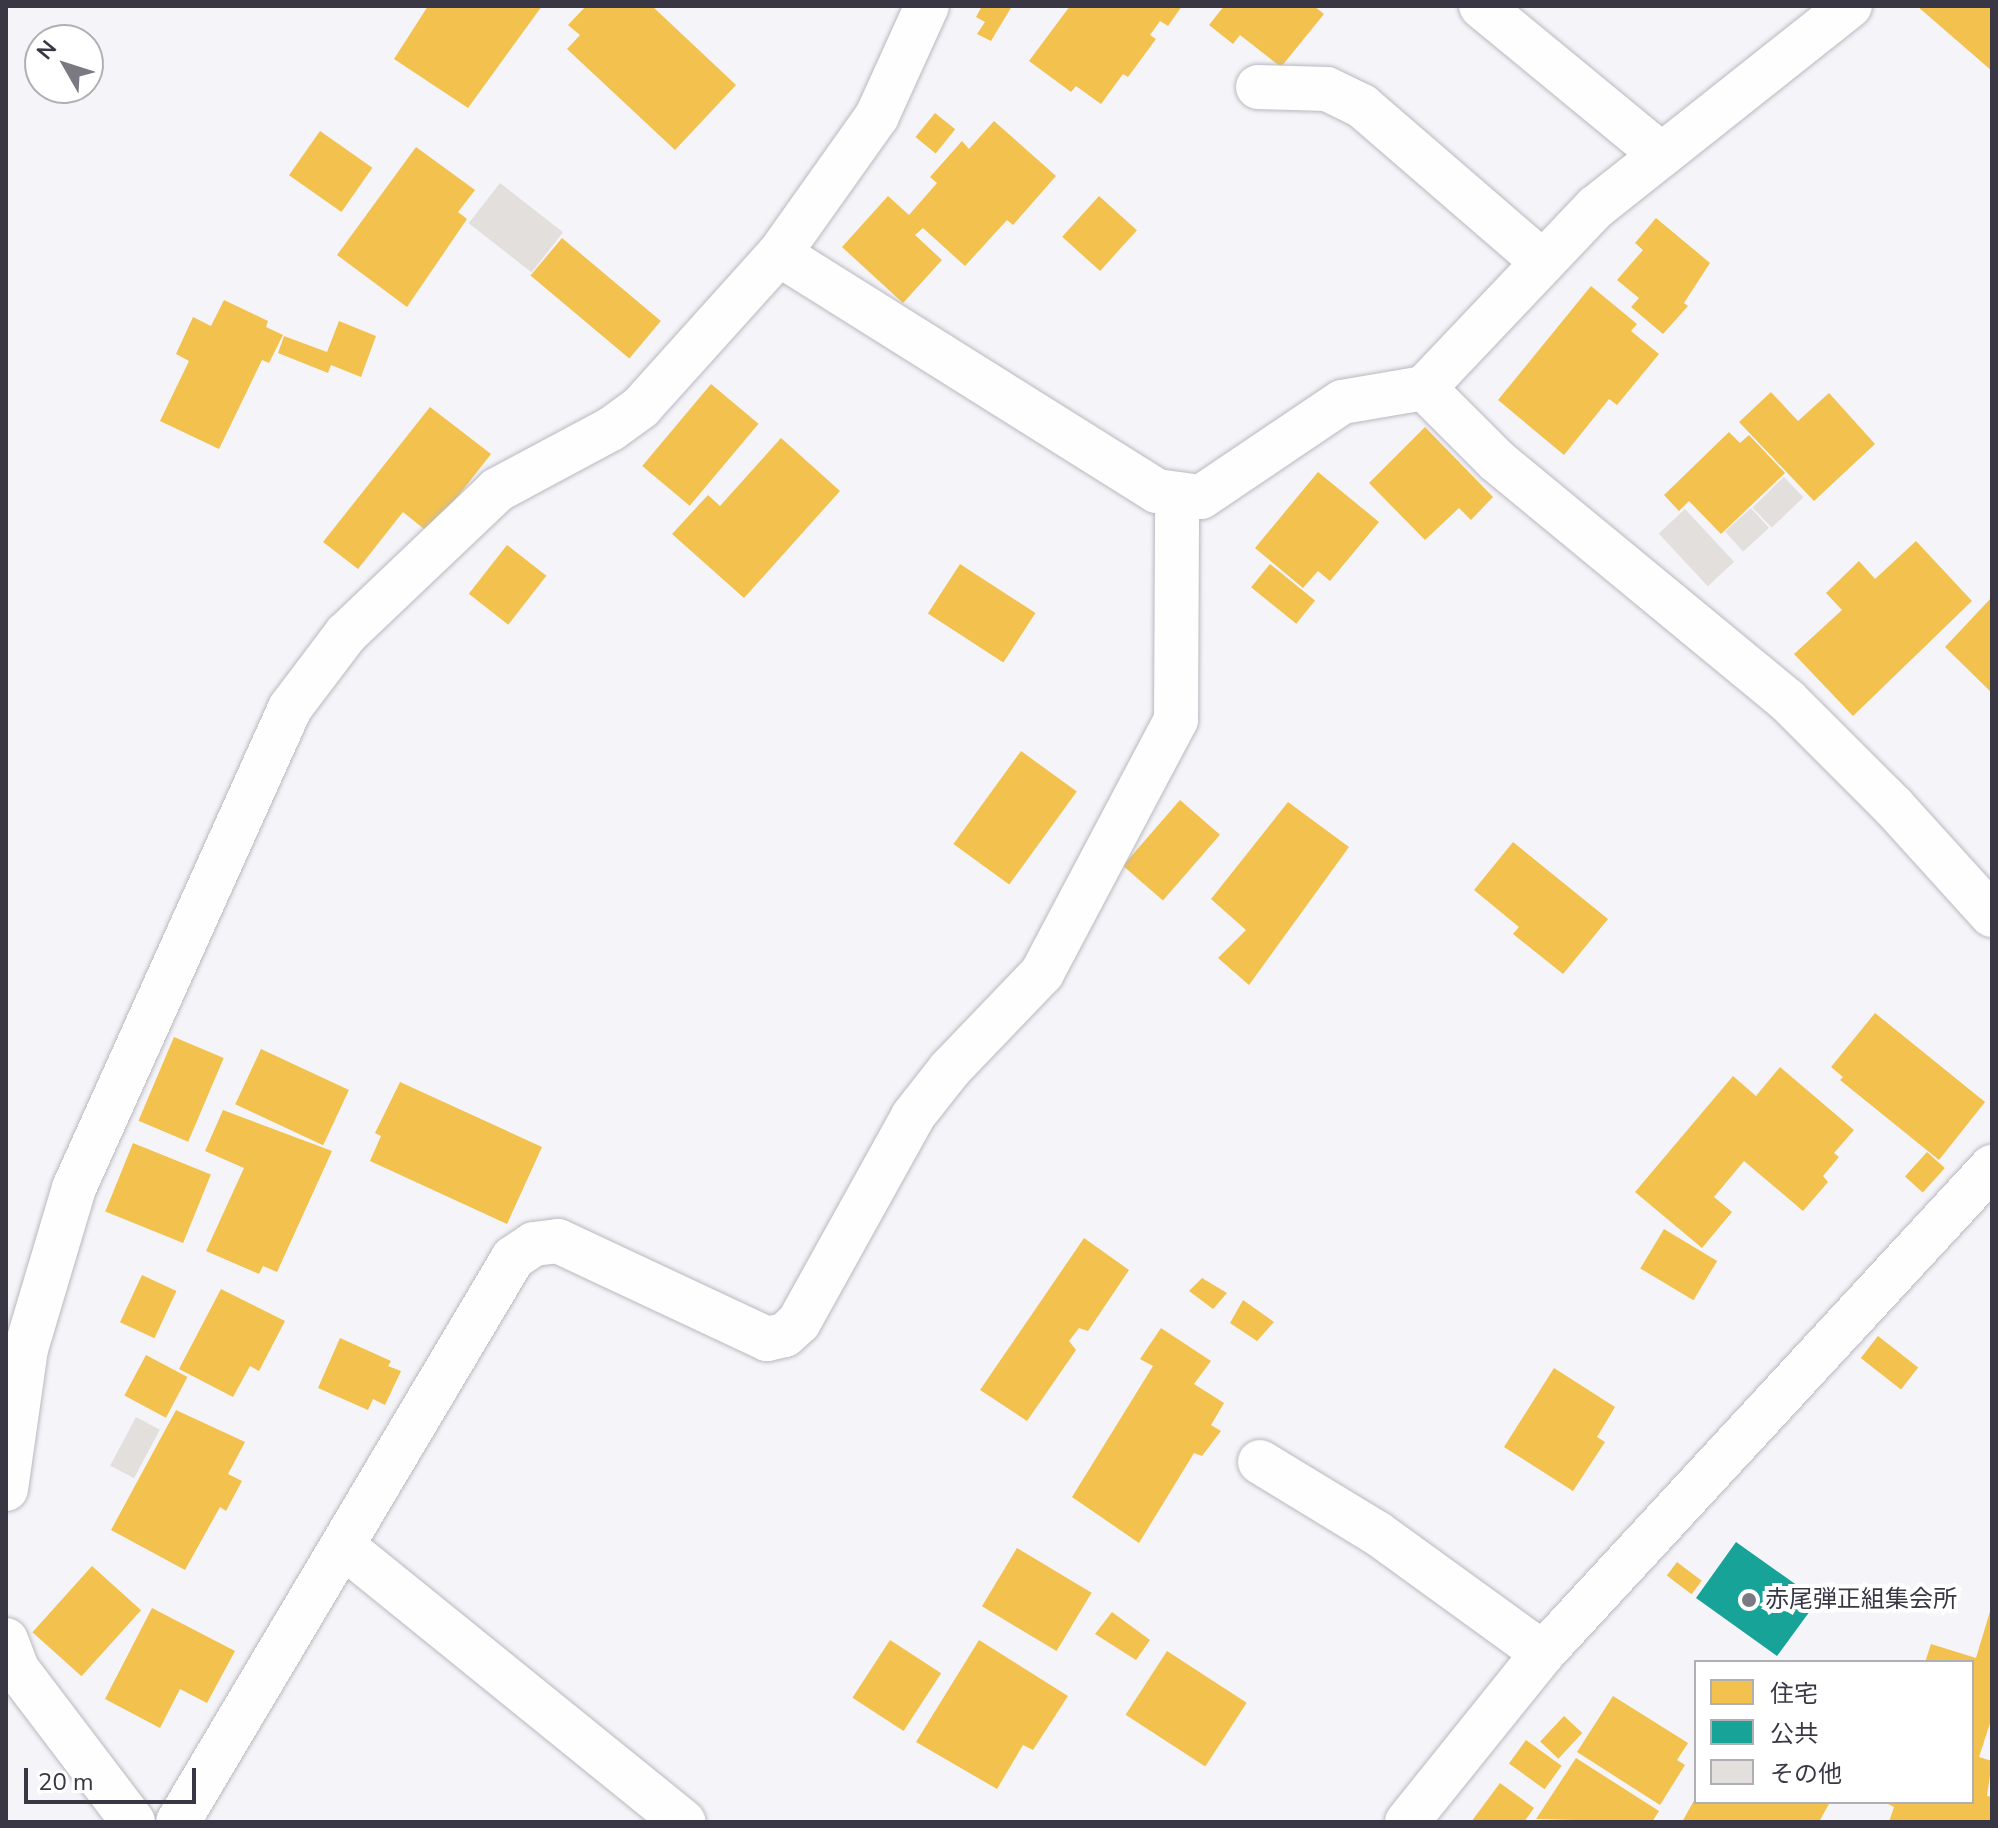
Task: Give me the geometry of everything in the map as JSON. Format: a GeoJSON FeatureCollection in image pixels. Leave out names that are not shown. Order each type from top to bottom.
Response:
{"type":"FeatureCollection","features":[{"type":"Feature","properties":{"kind":"street"},"geometry":{"type":"LineString","coordinates":[[6,1489],[26,1349],[74,1188],[290,708],[346,634],[497,490],[611,429],[641,407],[779,254],[877,116],[927,6]]}},
{"type":"Feature","properties":{"kind":"street"},"geometry":{"type":"LineString","coordinates":[[1481,6],[1662,155]]}},
{"type":"Feature","properties":{"kind":"street"},"geometry":{"type":"LineString","coordinates":[[779,254],[1157,491],[1201,497],[1342,402],[1424,388],[1596,207],[1850,6]]}},
{"type":"Feature","properties":{"kind":"street"},"geometry":{"type":"LineString","coordinates":[[1258,87],[1327,89],[1362,106],[1543,262]]}},
{"type":"Feature","properties":{"kind":"street"},"geometry":{"type":"LineString","coordinates":[[1424,388],[1497,461],[1787,700],[1894,807],[1992,915]]}},
{"type":"Feature","properties":{"kind":"street"},"geometry":{"type":"LineString","coordinates":[[178,1822],[513,1258],[534,1244],[558,1241],[767,1339],[785,1335],[799,1322],[913,1116],[950,1069],[1042,973],[1176,720],[1177,494]]}},
{"type":"Feature","properties":{"kind":"street"},"geometry":{"type":"LineString","coordinates":[[1407,1822],[1543,1653],[1992,1167]]}},
{"type":"Feature","properties":{"kind":"street"},"geometry":{"type":"LineString","coordinates":[[1260,1462],[1377,1533],[1543,1653]]}},
{"type":"Feature","properties":{"kind":"street"},"geometry":{"type":"LineString","coordinates":[[344,1547],[683,1822]]}},
{"type":"Feature","properties":{"kind":"street"},"geometry":{"type":"LineString","coordinates":[[6,1640],[17,1669],[133,1822]]}},
{"type":"Feature","properties":{"kind":"building: 住宅"},"geometry":{"type":"Polygon","coordinates":[[[428,6],[542,6],[468,108],[394,59],[428,6]]]}},
{"type":"Feature","properties":{"kind":"building: 住宅"},"geometry":{"type":"Polygon","coordinates":[[[586,6],[652,6],[736,85],[675,150],[567,49],[580,35],[568,25],[586,6]]]}},
{"type":"Feature","properties":{"kind":"building: 住宅"},"geometry":{"type":"Polygon","coordinates":[[[982,6],[1012,6],[991,41],[977,34],[985,22],[976,17],[982,6]]]}},
{"type":"Feature","properties":{"kind":"building: 住宅"},"geometry":{"type":"Polygon","coordinates":[[[1070,6],[1182,6],[1168,26],[1160,21],[1150,35],[1156,39],[1128,77],[1123,74],[1101,104],[1076,86],[1071,92],[1029,61],[1070,6]]]}},
{"type":"Feature","properties":{"kind":"building: 住宅"},"geometry":{"type":"Polygon","coordinates":[[[1224,6],[1314,6],[1324,14],[1281,67],[1240,35],[1233,44],[1209,25],[1224,6]]]}},
{"type":"Feature","properties":{"kind":"building: 住宅"},"geometry":{"type":"Polygon","coordinates":[[[1917,6],[1992,6],[1992,71],[1917,6]]]}},
{"type":"Feature","properties":{"kind":"building: 住宅"},"geometry":{"type":"Polygon","coordinates":[[[935,113],[955,129],[936,153],[915,137],[935,113]]]}},
{"type":"Feature","properties":{"kind":"building: 住宅"},"geometry":{"type":"Polygon","coordinates":[[[994,121],[1056,176],[1013,225],[1007,220],[965,266],[923,228],[915,235],[942,260],[903,303],[842,247],[888,196],[909,215],[937,183],[930,177],[962,141],[969,149],[994,121]]]}},
{"type":"Feature","properties":{"kind":"building: 住宅"},"geometry":{"type":"Polygon","coordinates":[[[320,131],[372,168],[341,212],[289,175],[320,131]]]}},
{"type":"Feature","properties":{"kind":"building: 住宅"},"geometry":{"type":"Polygon","coordinates":[[[416,147],[475,190],[458,212],[467,219],[407,307],[337,255],[416,147]]]}},
{"type":"Feature","properties":{"kind":"building: 住宅"},"geometry":{"type":"Polygon","coordinates":[[[1099,196],[1137,230],[1100,271],[1062,237],[1099,196]]]}},
{"type":"Feature","properties":{"kind":"building: 住宅"},"geometry":{"type":"Polygon","coordinates":[[[1656,218],[1710,263],[1684,303],[1688,306],[1663,334],[1631,307],[1639,298],[1617,280],[1643,250],[1635,243],[1656,218]]]}},
{"type":"Feature","properties":{"kind":"building: 住宅"},"geometry":{"type":"Polygon","coordinates":[[[562,238],[661,321],[629,358],[531,276],[562,238]]]}},
{"type":"Feature","properties":{"kind":"building: 住宅"},"geometry":{"type":"Polygon","coordinates":[[[1591,286],[1637,324],[1631,331],[1659,354],[1617,405],[1609,399],[1564,455],[1498,400],[1591,286]]]}},
{"type":"Feature","properties":{"kind":"building: 住宅"},"geometry":{"type":"Polygon","coordinates":[[[224,300],[268,321],[266,327],[283,335],[269,363],[262,360],[219,449],[160,421],[189,361],[176,354],[193,317],[211,326],[224,300]]]}},
{"type":"Feature","properties":{"kind":"building: 住宅"},"geometry":{"type":"Polygon","coordinates":[[[339,321],[376,336],[361,377],[331,365],[328,373],[278,353],[284,336],[327,352],[339,321]]]}},
{"type":"Feature","properties":{"kind":"building: 住宅"},"geometry":{"type":"Polygon","coordinates":[[[711,384],[758,424],[690,506],[642,466],[711,384]]]}},
{"type":"Feature","properties":{"kind":"building: 住宅"},"geometry":{"type":"Polygon","coordinates":[[[1771,392],[1798,421],[1829,393],[1875,444],[1814,501],[1739,422],[1771,392]]]}},
{"type":"Feature","properties":{"kind":"building: 住宅"},"geometry":{"type":"Polygon","coordinates":[[[430,407],[491,454],[429,533],[403,512],[358,569],[323,542],[430,407]]]}},
{"type":"Feature","properties":{"kind":"building: 住宅"},"geometry":{"type":"Polygon","coordinates":[[[1425,427],[1493,497],[1471,520],[1459,508],[1425,540],[1369,483],[1425,427]]]}},
{"type":"Feature","properties":{"kind":"building: 住宅"},"geometry":{"type":"Polygon","coordinates":[[[1729,432],[1740,443],[1749,435],[1785,473],[1721,534],[1689,501],[1679,511],[1664,495],[1729,432]]]}},
{"type":"Feature","properties":{"kind":"building: 住宅"},"geometry":{"type":"Polygon","coordinates":[[[781,438],[840,491],[744,598],[672,534],[708,495],[720,506],[781,438]]]}},
{"type":"Feature","properties":{"kind":"building: 住宅"},"geometry":{"type":"Polygon","coordinates":[[[1318,472],[1379,522],[1330,581],[1318,571],[1303,588],[1255,548],[1318,472]]]}},
{"type":"Feature","properties":{"kind":"building: 住宅"},"geometry":{"type":"Polygon","coordinates":[[[1916,541],[1972,601],[1853,716],[1794,654],[1842,610],[1826,593],[1859,561],[1875,579],[1916,541]]]}},
{"type":"Feature","properties":{"kind":"building: 住宅"},"geometry":{"type":"Polygon","coordinates":[[[507,545],[546,576],[508,625],[469,594],[507,545]]]}},
{"type":"Feature","properties":{"kind":"building: 住宅"},"geometry":{"type":"Polygon","coordinates":[[[960,564],[1035,613],[1003,662],[928,613],[960,564]]]}},
{"type":"Feature","properties":{"kind":"building: 住宅"},"geometry":{"type":"Polygon","coordinates":[[[1270,564],[1315,601],[1296,624],[1251,587],[1270,564]]]}},
{"type":"Feature","properties":{"kind":"building: 住宅"},"geometry":{"type":"Polygon","coordinates":[[[1992,597],[1992,693],[1945,647],[1992,597]]]}},
{"type":"Feature","properties":{"kind":"building: 住宅"},"geometry":{"type":"Polygon","coordinates":[[[1021,751],[1077,792],[1009,885],[953,844],[1021,751]]]}},
{"type":"Feature","properties":{"kind":"building: 住宅"},"geometry":{"type":"Polygon","coordinates":[[[1180,800],[1220,835],[1163,900],[1123,866],[1180,800]]]}},
{"type":"Feature","properties":{"kind":"building: 住宅"},"geometry":{"type":"Polygon","coordinates":[[[1288,802],[1349,847],[1249,985],[1218,958],[1246,930],[1211,899],[1288,802]]]}},
{"type":"Feature","properties":{"kind":"building: 住宅"},"geometry":{"type":"Polygon","coordinates":[[[1513,842],[1608,919],[1563,974],[1513,934],[1519,927],[1474,890],[1513,842]]]}},
{"type":"Feature","properties":{"kind":"building: 住宅"},"geometry":{"type":"Polygon","coordinates":[[[1875,1013],[1985,1102],[1939,1160],[1840,1080],[1843,1077],[1831,1067],[1875,1013]]]}},
{"type":"Feature","properties":{"kind":"building: 住宅"},"geometry":{"type":"Polygon","coordinates":[[[174,1037],[224,1058],[188,1142],[138,1121],[174,1037]]]}},
{"type":"Feature","properties":{"kind":"building: 住宅"},"geometry":{"type":"Polygon","coordinates":[[[261,1049],[349,1090],[323,1145],[235,1104],[261,1049]]]}},
{"type":"Feature","properties":{"kind":"building: 住宅"},"geometry":{"type":"Polygon","coordinates":[[[1780,1067],[1854,1130],[1834,1153],[1839,1157],[1823,1176],[1828,1182],[1803,1211],[1744,1161],[1714,1197],[1732,1212],[1702,1248],[1635,1192],[1733,1076],[1756,1096],[1780,1067]]]}},
{"type":"Feature","properties":{"kind":"building: 住宅"},"geometry":{"type":"Polygon","coordinates":[[[400,1082],[542,1147],[507,1224],[370,1161],[381,1136],[375,1133],[400,1082]]]}},
{"type":"Feature","properties":{"kind":"building: 住宅"},"geometry":{"type":"Polygon","coordinates":[[[223,1110],[332,1151],[277,1272],[263,1266],[259,1274],[206,1251],[244,1168],[205,1151],[223,1110]]]}},
{"type":"Feature","properties":{"kind":"building: 住宅"},"geometry":{"type":"Polygon","coordinates":[[[133,1143],[211,1174],[183,1243],[105,1212],[133,1143]]]}},
{"type":"Feature","properties":{"kind":"building: 住宅"},"geometry":{"type":"Polygon","coordinates":[[[1927,1152],[1945,1168],[1923,1193],[1905,1177],[1927,1152]]]}},
{"type":"Feature","properties":{"kind":"building: 住宅"},"geometry":{"type":"Polygon","coordinates":[[[1664,1229],[1717,1261],[1693,1300],[1640,1268],[1664,1229]]]}},
{"type":"Feature","properties":{"kind":"building: 住宅"},"geometry":{"type":"Polygon","coordinates":[[[1084,1238],[1129,1270],[1088,1331],[1079,1328],[1069,1341],[1076,1350],[1027,1421],[980,1390],[1084,1238]]]}},
{"type":"Feature","properties":{"kind":"building: 住宅"},"geometry":{"type":"Polygon","coordinates":[[[142,1275],[176,1291],[154,1338],[120,1322],[142,1275]]]}},
{"type":"Feature","properties":{"kind":"building: 住宅"},"geometry":{"type":"Polygon","coordinates":[[[1202,1278],[1227,1293],[1213,1309],[1189,1291],[1202,1278]]]}},
{"type":"Feature","properties":{"kind":"building: 住宅"},"geometry":{"type":"Polygon","coordinates":[[[221,1289],[285,1321],[259,1371],[250,1366],[233,1397],[179,1369],[221,1289]]]}},
{"type":"Feature","properties":{"kind":"building: 住宅"},"geometry":{"type":"Polygon","coordinates":[[[1243,1300],[1274,1322],[1257,1341],[1230,1323],[1243,1300]]]}},
{"type":"Feature","properties":{"kind":"building: 住宅"},"geometry":{"type":"Polygon","coordinates":[[[1161,1328],[1211,1361],[1194,1384],[1224,1403],[1211,1425],[1221,1431],[1202,1456],[1194,1453],[1139,1543],[1072,1497],[1153,1366],[1140,1359],[1161,1328]]]}},
{"type":"Feature","properties":{"kind":"building: 住宅"},"geometry":{"type":"Polygon","coordinates":[[[1878,1336],[1918,1367],[1901,1389],[1861,1358],[1878,1336]]]}},
{"type":"Feature","properties":{"kind":"building: 住宅"},"geometry":{"type":"Polygon","coordinates":[[[340,1338],[391,1361],[388,1366],[401,1371],[385,1405],[373,1399],[368,1410],[318,1388],[340,1338]]]}},
{"type":"Feature","properties":{"kind":"building: 住宅"},"geometry":{"type":"Polygon","coordinates":[[[146,1355],[187,1377],[166,1418],[124,1396],[146,1355]]]}},
{"type":"Feature","properties":{"kind":"building: 住宅"},"geometry":{"type":"Polygon","coordinates":[[[1554,1368],[1615,1407],[1597,1437],[1605,1442],[1573,1491],[1504,1447],[1554,1368]]]}},
{"type":"Feature","properties":{"kind":"building: 住宅"},"geometry":{"type":"Polygon","coordinates":[[[176,1410],[245,1442],[228,1474],[242,1481],[226,1511],[220,1507],[185,1570],[111,1530],[176,1410]]]}},
{"type":"Feature","properties":{"kind":"building: 住宅"},"geometry":{"type":"Polygon","coordinates":[[[1017,1548],[1092,1593],[1057,1651],[982,1606],[1017,1548]]]}},
{"type":"Feature","properties":{"kind":"building: 住宅"},"geometry":{"type":"Polygon","coordinates":[[[1677,1562],[1702,1581],[1692,1594],[1667,1576],[1677,1562]]]}},
{"type":"Feature","properties":{"kind":"building: 住宅"},"geometry":{"type":"Polygon","coordinates":[[[92,1566],[141,1610],[81,1676],[32,1632],[92,1566]]]}},
{"type":"Feature","properties":{"kind":"building: 住宅"},"geometry":{"type":"Polygon","coordinates":[[[152,1608],[235,1651],[207,1703],[180,1689],[160,1728],[105,1699],[152,1608]]]}},
{"type":"Feature","properties":{"kind":"building: 住宅"},"geometry":{"type":"Polygon","coordinates":[[[1991,1608],[1992,1717],[1979,1757],[1992,1761],[1987,1796],[1992,1797],[1992,1822],[1889,1822],[1894,1807],[1888,1804],[1974,1804],[1974,1660],[1926,1660],[1931,1644],[1976,1658],[1991,1608]]]}},
{"type":"Feature","properties":{"kind":"building: 住宅"},"geometry":{"type":"Polygon","coordinates":[[[1112,1612],[1150,1640],[1136,1660],[1095,1634],[1112,1612]]]}},
{"type":"Feature","properties":{"kind":"building: 住宅"},"geometry":{"type":"Polygon","coordinates":[[[890,1640],[941,1673],[904,1731],[852,1698],[890,1640]]]}},
{"type":"Feature","properties":{"kind":"building: 住宅"},"geometry":{"type":"Polygon","coordinates":[[[979,1640],[1068,1696],[1033,1750],[1023,1745],[997,1789],[916,1742],[979,1640]]]}},
{"type":"Feature","properties":{"kind":"building: 住宅"},"geometry":{"type":"Polygon","coordinates":[[[1167,1651],[1247,1703],[1205,1766],[1126,1715],[1167,1651]]]}},
{"type":"Feature","properties":{"kind":"building: 住宅"},"geometry":{"type":"Polygon","coordinates":[[[1613,1696],[1688,1743],[1677,1760],[1685,1765],[1660,1805],[1577,1752],[1613,1696]]]}},
{"type":"Feature","properties":{"kind":"building: 住宅"},"geometry":{"type":"Polygon","coordinates":[[[1564,1716],[1582,1733],[1558,1759],[1540,1742],[1564,1716]]]}},
{"type":"Feature","properties":{"kind":"building: 住宅"},"geometry":{"type":"Polygon","coordinates":[[[1526,1740],[1562,1766],[1545,1789],[1509,1763],[1526,1740]]]}},
{"type":"Feature","properties":{"kind":"building: 住宅"},"geometry":{"type":"Polygon","coordinates":[[[1576,1758],[1659,1811],[1652,1822],[1536,1819],[1576,1758]]]}},
{"type":"Feature","properties":{"kind":"building: 住宅"},"geometry":{"type":"Polygon","coordinates":[[[1500,1783],[1534,1808],[1524,1822],[1471,1822],[1500,1783]]]}},
{"type":"Feature","properties":{"kind":"building: 住宅"},"geometry":{"type":"Polygon","coordinates":[[[1694,1801],[1694,1804],[1829,1804],[1819,1822],[1682,1822],[1694,1801]]]}},
{"type":"Feature","properties":{"kind":"building: 公共","name":"赤尾弾正組集会所"},"geometry":{"type":"Polygon","coordinates":[[[1736,1542],[1805,1591],[1797,1602],[1810,1611],[1777,1656],[1696,1598],[1736,1542]]]}},
{"type":"Feature","properties":{"kind":"building: その他"},"geometry":{"type":"Polygon","coordinates":[[[500,183],[563,232],[532,272],[469,223],[500,183]]]}},
{"type":"Feature","properties":{"kind":"building: その他"},"geometry":{"type":"Polygon","coordinates":[[[1784,477],[1803,497],[1772,528],[1752,508],[1784,477]]]}},
{"type":"Feature","properties":{"kind":"building: その他"},"geometry":{"type":"Polygon","coordinates":[[[1751,508],[1769,528],[1743,551],[1725,531],[1751,508]]]}},
{"type":"Feature","properties":{"kind":"building: その他"},"geometry":{"type":"Polygon","coordinates":[[[1685,509],[1734,562],[1708,586],[1659,534],[1685,509]]]}},
{"type":"Feature","properties":{"kind":"building: その他"},"geometry":{"type":"Polygon","coordinates":[[[136,1417],[160,1430],[134,1478],[110,1466],[136,1417]]]}},
{"type":"Feature","properties":{"kind":"place","name":"赤尾弾正組集会所"},"geometry":{"type":"Point","coordinates":[1749,1600]}}]}
